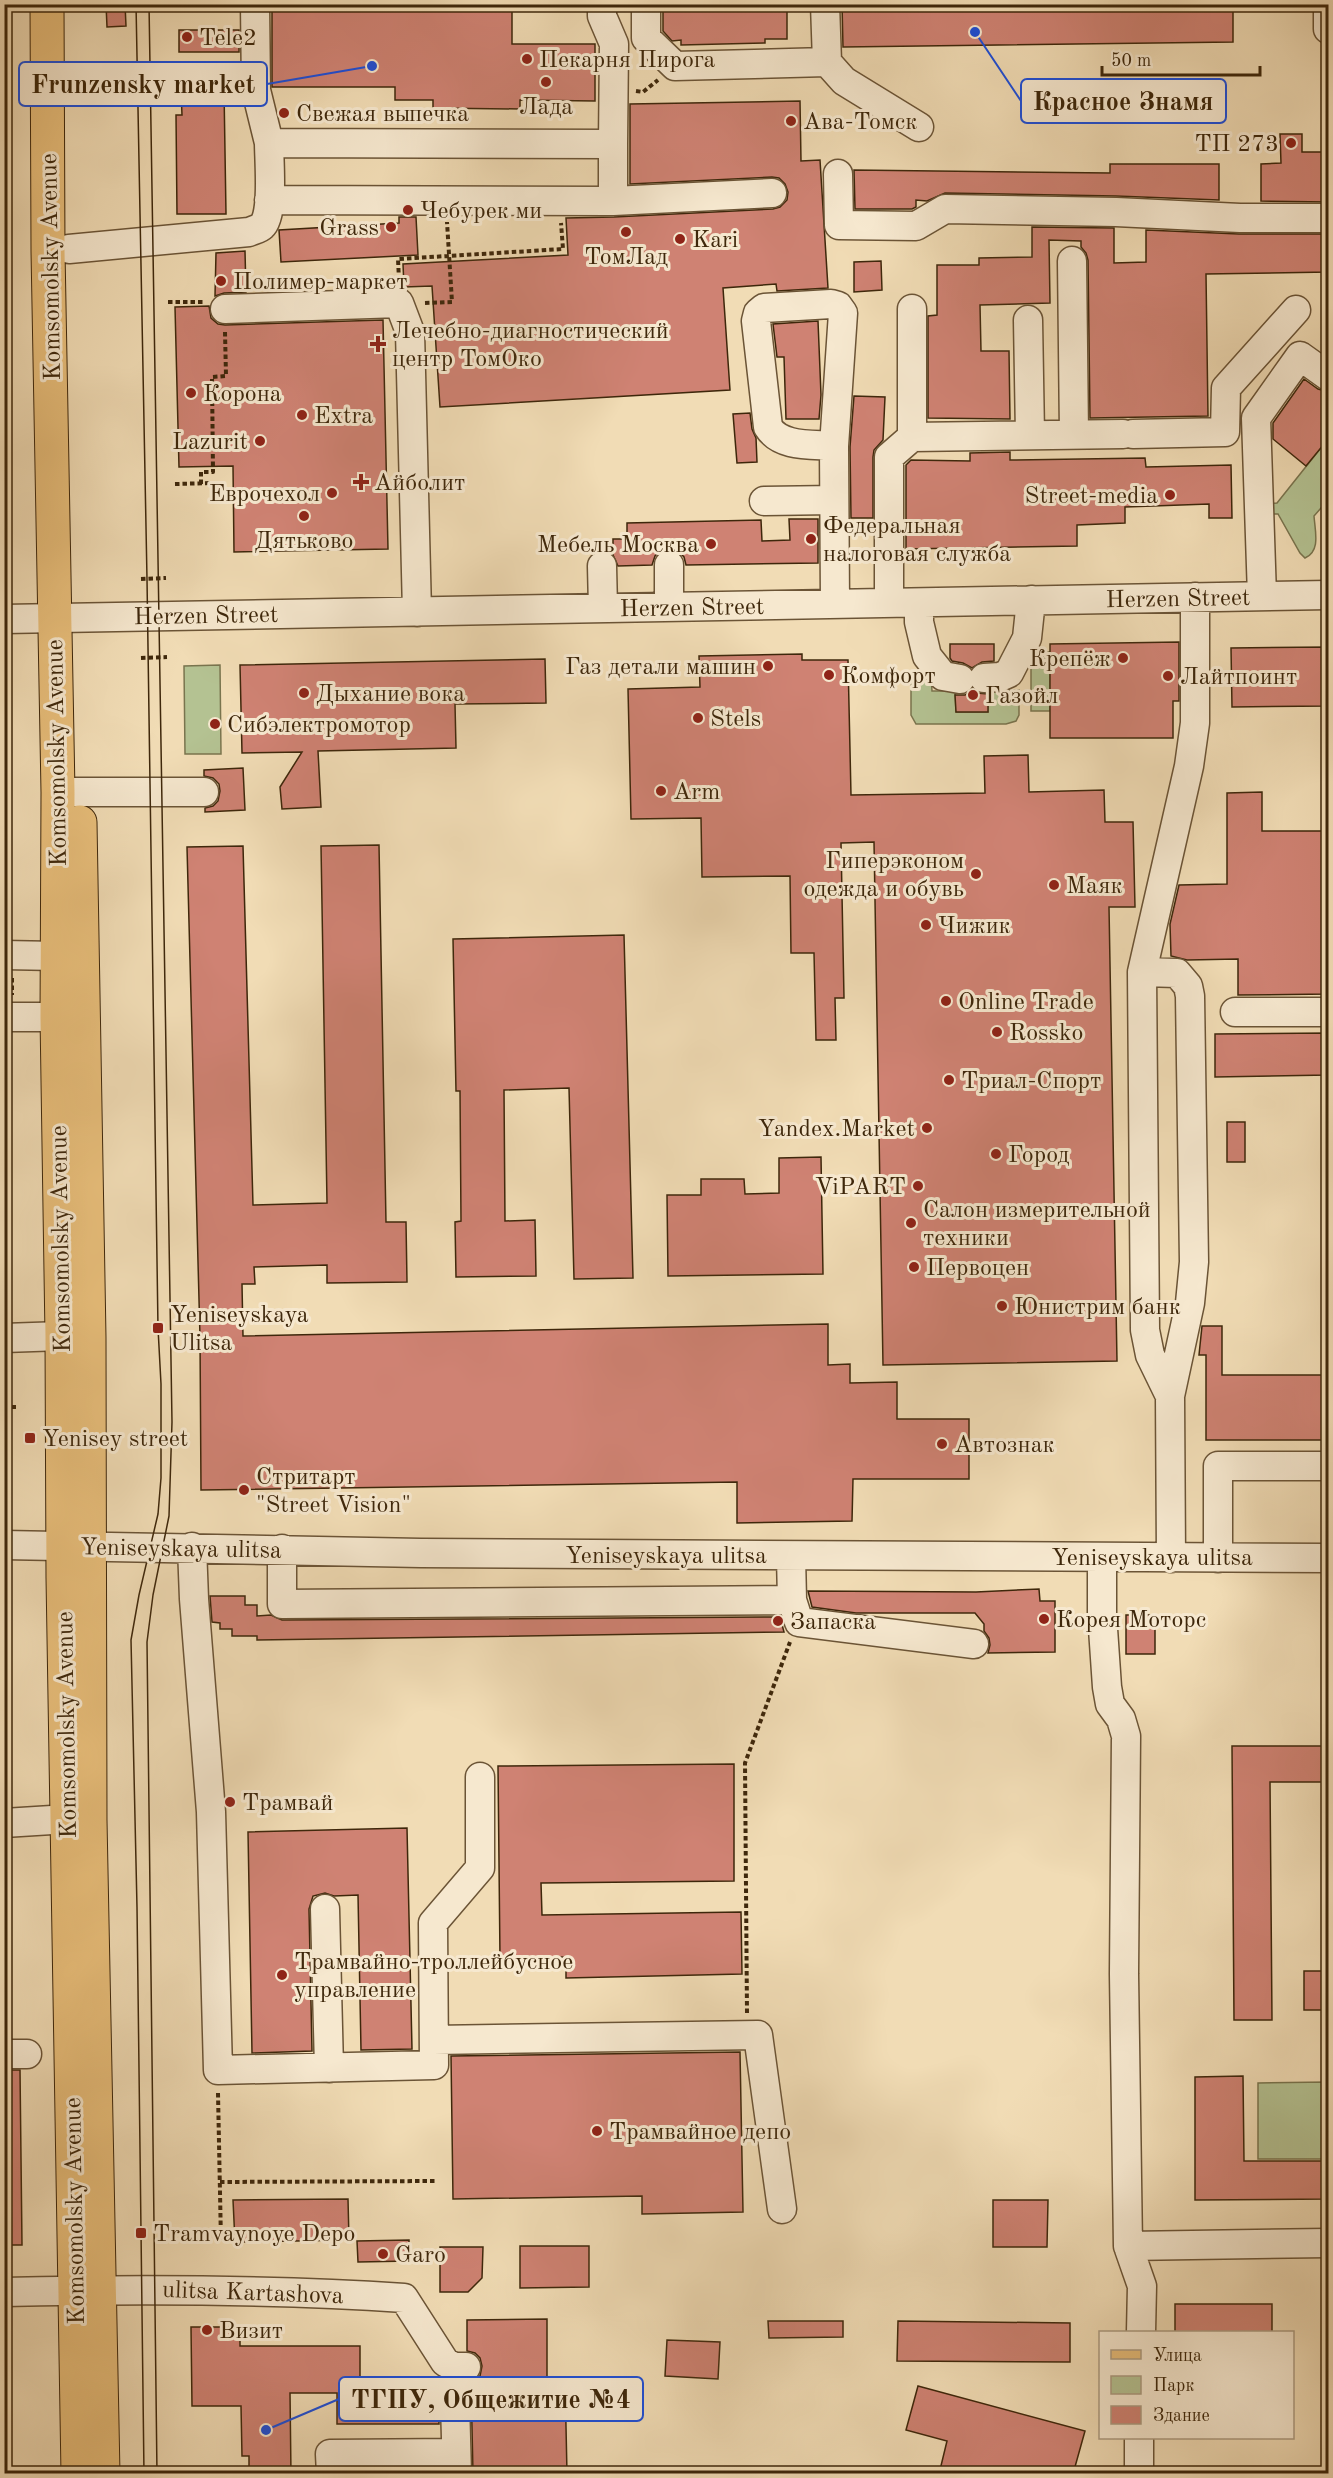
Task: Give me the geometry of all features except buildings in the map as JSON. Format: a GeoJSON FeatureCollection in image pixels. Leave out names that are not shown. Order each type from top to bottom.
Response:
{"type":"FeatureCollection","features":[{"type":"Feature","properties":{"kind":"main road","name":"Komsomolsky Avenue"},"geometry":{"type":"LineString","coordinates":[[47,4],[48,251],[65,618]]}},
{"type":"Feature","properties":{"kind":"main road","name":"Komsomolsky Avenue"},"geometry":{"type":"LineString","coordinates":[[65,4],[69,249],[65,618],[68,792],[89,1337],[76,1546],[68,1819],[88,2291],[103,2474]]}},
{"type":"Feature","properties":{"kind":"main road","name":"Komsomolsky Avenue"},"geometry":{"type":"LineString","coordinates":[[68,792],[57,956],[62,1336],[76,1546],[90,1832],[88,2291],[78,2474]]}},
{"type":"Feature","properties":{"kind":"street"},"geometry":{"type":"LineString","coordinates":[[69,249],[249,232],[262,227],[267,219],[269,200],[269,143],[256,90],[255,4]]}},
{"type":"Feature","properties":{"kind":"street"},"geometry":{"type":"LineString","coordinates":[[602,4],[602,16],[614,44],[613,201]]}},
{"type":"Feature","properties":{"kind":"street"},"geometry":{"type":"LineString","coordinates":[[645,4],[646,38],[675,66],[827,62]]}},
{"type":"Feature","properties":{"kind":"street"},"geometry":{"type":"LineString","coordinates":[[825,4],[827,62],[844,81],[920,127]]}},
{"type":"Feature","properties":{"kind":"street"},"geometry":{"type":"LineString","coordinates":[[1328,4],[1329,29]]}},
{"type":"Feature","properties":{"kind":"street"},"geometry":{"type":"LineString","coordinates":[[269,143],[613,144]]}},
{"type":"Feature","properties":{"kind":"street"},"geometry":{"type":"LineString","coordinates":[[838,174],[839,225],[916,226],[945,209],[1116,212],[1240,218],[1329,218]]}},
{"type":"Feature","properties":{"kind":"street"},"geometry":{"type":"LineString","coordinates":[[269,200],[613,201],[772,194]]}},
{"type":"Feature","properties":{"kind":"street"},"geometry":{"type":"LineString","coordinates":[[1072,261],[1074,434]]}},
{"type":"Feature","properties":{"kind":"street"},"geometry":{"type":"LineString","coordinates":[[225,317],[399,303],[410,332],[417,612]]}},
{"type":"Feature","properties":{"kind":"street"},"geometry":{"type":"LineString","coordinates":[[834,446],[783,441],[768,428],[756,321],[758,313],[764,308],[831,304],[838,306],[843,313],[834,446],[835,604]]}},
{"type":"Feature","properties":{"kind":"street"},"geometry":{"type":"LineString","coordinates":[[912,309],[912,437]]}},
{"type":"Feature","properties":{"kind":"street"},"geometry":{"type":"LineString","coordinates":[[889,603],[889,456],[912,437],[1225,432],[1226,388],[1296,310]]}},
{"type":"Feature","properties":{"kind":"street"},"geometry":{"type":"LineString","coordinates":[[1028,320],[1030,435]]}},
{"type":"Feature","properties":{"kind":"street"},"geometry":{"type":"LineString","coordinates":[[1262,596],[1256,418],[1300,356],[1329,376]]}},
{"type":"Feature","properties":{"kind":"street"},"geometry":{"type":"LineString","coordinates":[[764,501],[834,500]]}},
{"type":"Feature","properties":{"kind":"street"},"geometry":{"type":"LineString","coordinates":[[669,565],[669,607]]}},
{"type":"Feature","properties":{"kind":"street"},"geometry":{"type":"LineString","coordinates":[[602,566],[603,608]]}},
{"type":"Feature","properties":{"kind":"street","name":"Herzen Street"},"geometry":{"type":"LineString","coordinates":[[4,619],[1329,595]]}},
{"type":"Feature","properties":{"kind":"street"},"geometry":{"type":"LineString","coordinates":[[1170,1396],[1150,1355],[1145,1330],[1142,972],[1189,766],[1195,723],[1195,597]]}},
{"type":"Feature","properties":{"kind":"street"},"geometry":{"type":"LineString","coordinates":[[919,603],[919,622],[927,656],[943,676],[972,678],[1000,677],[1009,673],[1028,638],[1030,600]]}},
{"type":"Feature","properties":{"kind":"street"},"geometry":{"type":"LineString","coordinates":[[68,792],[204,792]]}},
{"type":"Feature","properties":{"kind":"street"},"geometry":{"type":"LineString","coordinates":[[8,966],[57,956]]}},
{"type":"Feature","properties":{"kind":"street"},"geometry":{"type":"LineString","coordinates":[[1142,972],[1177,973],[1188,986],[1190,996],[1194,1263],[1190,1303],[1170,1396],[1171,1558]]}},
{"type":"Feature","properties":{"kind":"street"},"geometry":{"type":"LineString","coordinates":[[8,1007],[57,1017]]}},
{"type":"Feature","properties":{"kind":"street"},"geometry":{"type":"LineString","coordinates":[[1235,1012],[1329,1012]]}},
{"type":"Feature","properties":{"kind":"street"},"geometry":{"type":"LineString","coordinates":[[4,1338],[62,1336]]}},
{"type":"Feature","properties":{"kind":"street"},"geometry":{"type":"LineString","coordinates":[[1218,1558],[1218,1466],[1329,1466]]}},
{"type":"Feature","properties":{"kind":"street","name":"Yeniseyskaya ulitsa"},"geometry":{"type":"LineString","coordinates":[[4,1545],[790,1556],[1329,1558]]}},
{"type":"Feature","properties":{"kind":"street"},"geometry":{"type":"LineString","coordinates":[[192,1547],[211,1812],[218,2070],[434,2065],[433,1923],[480,1868],[480,1777]]}},
{"type":"Feature","properties":{"kind":"street"},"geometry":{"type":"LineString","coordinates":[[282,1550],[282,1604],[792,1600]]}},
{"type":"Feature","properties":{"kind":"street"},"geometry":{"type":"LineString","coordinates":[[790,1556],[792,1600],[799,1622],[974,1644]]}},
{"type":"Feature","properties":{"kind":"street"},"geometry":{"type":"LineString","coordinates":[[1102,1557],[1102,1614],[1107,1687],[1110,1704],[1121,1719],[1126,1736],[1124,1974],[1128,2246],[1142,2286],[1141,2331]]}},
{"type":"Feature","properties":{"kind":"street"},"geometry":{"type":"LineString","coordinates":[[4,1823],[68,1819]]}},
{"type":"Feature","properties":{"kind":"street"},"geometry":{"type":"LineString","coordinates":[[325,1909],[329,2068]]}},
{"type":"Feature","properties":{"kind":"street"},"geometry":{"type":"LineString","coordinates":[[434,2040],[758,2035],[782,2209]]}},
{"type":"Feature","properties":{"kind":"street"},"geometry":{"type":"LineString","coordinates":[[1128,2246],[1329,2243]]}},
{"type":"Feature","properties":{"kind":"street","name":"ulitsa Kartashova"},"geometry":{"type":"LineString","coordinates":[[4,2292],[174,2289],[303,2291],[404,2298],[439,2355],[460,2367],[456,2463]]}},
{"type":"Feature","properties":{"kind":"street"},"geometry":{"type":"LineString","coordinates":[[1139,2439],[1139,2474]]}},
{"type":"Feature","properties":{"kind":"street"},"geometry":{"type":"LineString","coordinates":[[331,2474],[330,2454],[456,2463]]}},
{"type":"Feature","properties":{"kind":"path"},"geometry":{"type":"LineString","coordinates":[[615,99],[643,92],[675,66]]}},
{"type":"Feature","properties":{"kind":"path"},"geometry":{"type":"LineString","coordinates":[[446,201],[449,257],[452,302],[399,303],[398,260],[449,257],[563,249],[560,201]]}},
{"type":"Feature","properties":{"kind":"path"},"geometry":{"type":"LineString","coordinates":[[168,302],[193,302]]}},
{"type":"Feature","properties":{"kind":"path"},"geometry":{"type":"LineString","coordinates":[[201,484],[201,472],[213,472],[212,377],[226,376],[225,317]]}},
{"type":"Feature","properties":{"kind":"path"},"geometry":{"type":"LineString","coordinates":[[175,484],[213,483]]}},
{"type":"Feature","properties":{"kind":"path"},"geometry":{"type":"LineString","coordinates":[[141,579],[166,578]]}},
{"type":"Feature","properties":{"kind":"path"},"geometry":{"type":"LineString","coordinates":[[141,658],[167,657]]}},
{"type":"Feature","properties":{"kind":"path"},"geometry":{"type":"LineString","coordinates":[[8,966],[8,1007]]}},
{"type":"Feature","properties":{"kind":"path"},"geometry":{"type":"LineString","coordinates":[[4,1407],[17,1407]]}},
{"type":"Feature","properties":{"kind":"path"},"geometry":{"type":"LineString","coordinates":[[747,2035],[745,1763],[794,1633]]}},
{"type":"Feature","properties":{"kind":"path"},"geometry":{"type":"LineString","coordinates":[[218,2070],[222,2242]]}},
{"type":"Feature","properties":{"kind":"path"},"geometry":{"type":"LineString","coordinates":[[220,2182],[435,2181]]}},
{"type":"Feature","properties":{"kind":"green space"},"geometry":{"type":"Polygon","coordinates":[[[1328,439],[1328,500],[1314,516],[1315,546],[1310,555],[1305,558],[1278,514],[1260,514],[1260,504],[1277,503],[1328,439]]]}},
{"type":"Feature","properties":{"kind":"green space"},"geometry":{"type":"Polygon","coordinates":[[[1044,652],[1050,652],[1050,711],[1031,711],[1031,667],[1044,667],[1044,652]]]}},
{"type":"Feature","properties":{"kind":"green space"},"geometry":{"type":"Polygon","coordinates":[[[220,665],[221,754],[185,754],[184,666],[220,665]]]}},
{"type":"Feature","properties":{"kind":"green space"},"geometry":{"type":"Polygon","coordinates":[[[931,674],[932,691],[955,691],[956,712],[988,712],[988,690],[1019,690],[1019,715],[1016,721],[1006,724],[916,724],[911,715],[911,675],[931,674]]]}},
{"type":"Feature","properties":{"kind":"green space"},"geometry":{"type":"Polygon","coordinates":[[[5,1414],[10,1414],[10,1526],[4,1526],[5,1414]]]}},
{"type":"Feature","properties":{"kind":"green space"},"geometry":{"type":"Polygon","coordinates":[[[1328,2082],[1328,2159],[1258,2159],[1258,2083],[1328,2082]]]}},
{"type":"Feature","properties":{"kind":"green space"},"geometry":{"type":"Polygon","coordinates":[[[445,2460],[446,2473],[362,2473],[362,2461],[445,2460]]]}},
{"type":"Feature","properties":{"kind":"tram line"},"geometry":{"type":"LineString","coordinates":[[136,4],[158,1328],[161,1384],[161,1478],[158,1514],[131,1640],[137,1907],[144,2474]]}},
{"type":"Feature","properties":{"kind":"tram line"},"geometry":{"type":"LineString","coordinates":[[149,4],[172,1422],[169,1516],[153,1595],[147,1642],[157,2474]]}},
{"type":"Feature","properties":{"kind":"place","name":"Красное Знамя"},"geometry":{"type":"Point","coordinates":[975,32]}},
{"type":"Feature","properties":{"kind":"place","name":"Tele2"},"geometry":{"type":"Point","coordinates":[187,37]}},
{"type":"Feature","properties":{"kind":"place","name":"Пекарня Пирога"},"geometry":{"type":"Point","coordinates":[527,59]}},
{"type":"Feature","properties":{"kind":"place","name":"Frunzensky market"},"geometry":{"type":"Point","coordinates":[372,66]}},
{"type":"Feature","properties":{"kind":"place","name":"Лада"},"geometry":{"type":"Point","coordinates":[546,82]}},
{"type":"Feature","properties":{"kind":"place","name":"Свежая выпечка"},"geometry":{"type":"Point","coordinates":[284,113]}},
{"type":"Feature","properties":{"kind":"place","name":"Ава-Томск"},"geometry":{"type":"Point","coordinates":[791,121]}},
{"type":"Feature","properties":{"kind":"place","name":"ТП 273"},"geometry":{"type":"Point","coordinates":[1291,143]}},
{"type":"Feature","properties":{"kind":"place","name":"Чебурек ми"},"geometry":{"type":"Point","coordinates":[408,210]}},
{"type":"Feature","properties":{"kind":"place","name":"Grass"},"geometry":{"type":"Point","coordinates":[391,227]}},
{"type":"Feature","properties":{"kind":"place","name":"ТомЛад"},"geometry":{"type":"Point","coordinates":[626,232]}},
{"type":"Feature","properties":{"kind":"place","name":"Kari"},"geometry":{"type":"Point","coordinates":[680,239]}},
{"type":"Feature","properties":{"kind":"place","name":"Полимер-маркет"},"geometry":{"type":"Point","coordinates":[221,281]}},
{"type":"Feature","properties":{"kind":"place","name":"Лечебно-диагностический центр ТомОко"},"geometry":{"type":"Point","coordinates":[378,344]}},
{"type":"Feature","properties":{"kind":"place","name":"Корона"},"geometry":{"type":"Point","coordinates":[191,393]}},
{"type":"Feature","properties":{"kind":"place","name":"Extra"},"geometry":{"type":"Point","coordinates":[302,415]}},
{"type":"Feature","properties":{"kind":"place","name":"Lazurit"},"geometry":{"type":"Point","coordinates":[260,441]}},
{"type":"Feature","properties":{"kind":"place","name":"Айболит"},"geometry":{"type":"Point","coordinates":[361,482]}},
{"type":"Feature","properties":{"kind":"place","name":"Еврочехол"},"geometry":{"type":"Point","coordinates":[332,493]}},
{"type":"Feature","properties":{"kind":"place","name":"Street-media"},"geometry":{"type":"Point","coordinates":[1170,495]}},
{"type":"Feature","properties":{"kind":"place","name":"Дятьково"},"geometry":{"type":"Point","coordinates":[304,516]}},
{"type":"Feature","properties":{"kind":"place","name":"Федеральная налоговая служба"},"geometry":{"type":"Point","coordinates":[811,539]}},
{"type":"Feature","properties":{"kind":"place","name":"Мебель Москва"},"geometry":{"type":"Point","coordinates":[711,544]}},
{"type":"Feature","properties":{"kind":"place","name":"Крепёж"},"geometry":{"type":"Point","coordinates":[1123,658]}},
{"type":"Feature","properties":{"kind":"place","name":"Газ детали машин"},"geometry":{"type":"Point","coordinates":[768,666]}},
{"type":"Feature","properties":{"kind":"place","name":"Комфорт"},"geometry":{"type":"Point","coordinates":[829,675]}},
{"type":"Feature","properties":{"kind":"place","name":"Лайтпоинт"},"geometry":{"type":"Point","coordinates":[1168,676]}},
{"type":"Feature","properties":{"kind":"place","name":"Дыхание вока"},"geometry":{"type":"Point","coordinates":[304,693]}},
{"type":"Feature","properties":{"kind":"place","name":"Газойл"},"geometry":{"type":"Point","coordinates":[973,695]}},
{"type":"Feature","properties":{"kind":"place","name":"Stels"},"geometry":{"type":"Point","coordinates":[698,718]}},
{"type":"Feature","properties":{"kind":"place","name":"Сибэлектромотор"},"geometry":{"type":"Point","coordinates":[215,724]}},
{"type":"Feature","properties":{"kind":"place","name":"Arm"},"geometry":{"type":"Point","coordinates":[661,791]}},
{"type":"Feature","properties":{"kind":"place","name":"Гиперэконом одежда и обувь"},"geometry":{"type":"Point","coordinates":[976,874]}},
{"type":"Feature","properties":{"kind":"place","name":"Маяк"},"geometry":{"type":"Point","coordinates":[1054,885]}},
{"type":"Feature","properties":{"kind":"place","name":"Чижик"},"geometry":{"type":"Point","coordinates":[926,925]}},
{"type":"Feature","properties":{"kind":"place","name":"Online Trade"},"geometry":{"type":"Point","coordinates":[946,1001]}},
{"type":"Feature","properties":{"kind":"place","name":"Rossko"},"geometry":{"type":"Point","coordinates":[997,1032]}},
{"type":"Feature","properties":{"kind":"place","name":"Триал-Спорт"},"geometry":{"type":"Point","coordinates":[949,1080]}},
{"type":"Feature","properties":{"kind":"place","name":"Yandex.Market"},"geometry":{"type":"Point","coordinates":[927,1128]}},
{"type":"Feature","properties":{"kind":"place","name":"Город"},"geometry":{"type":"Point","coordinates":[996,1154]}},
{"type":"Feature","properties":{"kind":"place","name":"ViPART"},"geometry":{"type":"Point","coordinates":[918,1186]}},
{"type":"Feature","properties":{"kind":"place","name":"Салон измерительной техники"},"geometry":{"type":"Point","coordinates":[911,1223]}},
{"type":"Feature","properties":{"kind":"place","name":"Первоцен"},"geometry":{"type":"Point","coordinates":[914,1267]}},
{"type":"Feature","properties":{"kind":"place","name":"Юнистрим банк"},"geometry":{"type":"Point","coordinates":[1002,1306]}},
{"type":"Feature","properties":{"kind":"place","name":"Yeniseyskaya Ulitsa"},"geometry":{"type":"Point","coordinates":[158,1328]}},
{"type":"Feature","properties":{"kind":"place","name":"Yenisey street"},"geometry":{"type":"Point","coordinates":[30,1438]}},
{"type":"Feature","properties":{"kind":"place","name":"Автознак"},"geometry":{"type":"Point","coordinates":[942,1444]}},
{"type":"Feature","properties":{"kind":"place","name":"Стритарт \"Street Vision\""},"geometry":{"type":"Point","coordinates":[244,1490]}},
{"type":"Feature","properties":{"kind":"place","name":"Корея Моторс"},"geometry":{"type":"Point","coordinates":[1044,1619]}},
{"type":"Feature","properties":{"kind":"place","name":"Запаска"},"geometry":{"type":"Point","coordinates":[778,1621]}},
{"type":"Feature","properties":{"kind":"place","name":"Трамвай"},"geometry":{"type":"Point","coordinates":[230,1802]}},
{"type":"Feature","properties":{"kind":"place","name":"Трамвайно-троллейбусное управление"},"geometry":{"type":"Point","coordinates":[282,1975]}},
{"type":"Feature","properties":{"kind":"place","name":"Трамвайное депо"},"geometry":{"type":"Point","coordinates":[597,2131]}},
{"type":"Feature","properties":{"kind":"place","name":"Tramvaynoye Depo"},"geometry":{"type":"Point","coordinates":[141,2233]}},
{"type":"Feature","properties":{"kind":"place","name":"Garo"},"geometry":{"type":"Point","coordinates":[383,2254]}},
{"type":"Feature","properties":{"kind":"place","name":"Визит"},"geometry":{"type":"Point","coordinates":[207,2330]}},
{"type":"Feature","properties":{"kind":"place","name":"ТГПУ, Общежитие №4"},"geometry":{"type":"Point","coordinates":[266,2430]}}]}
